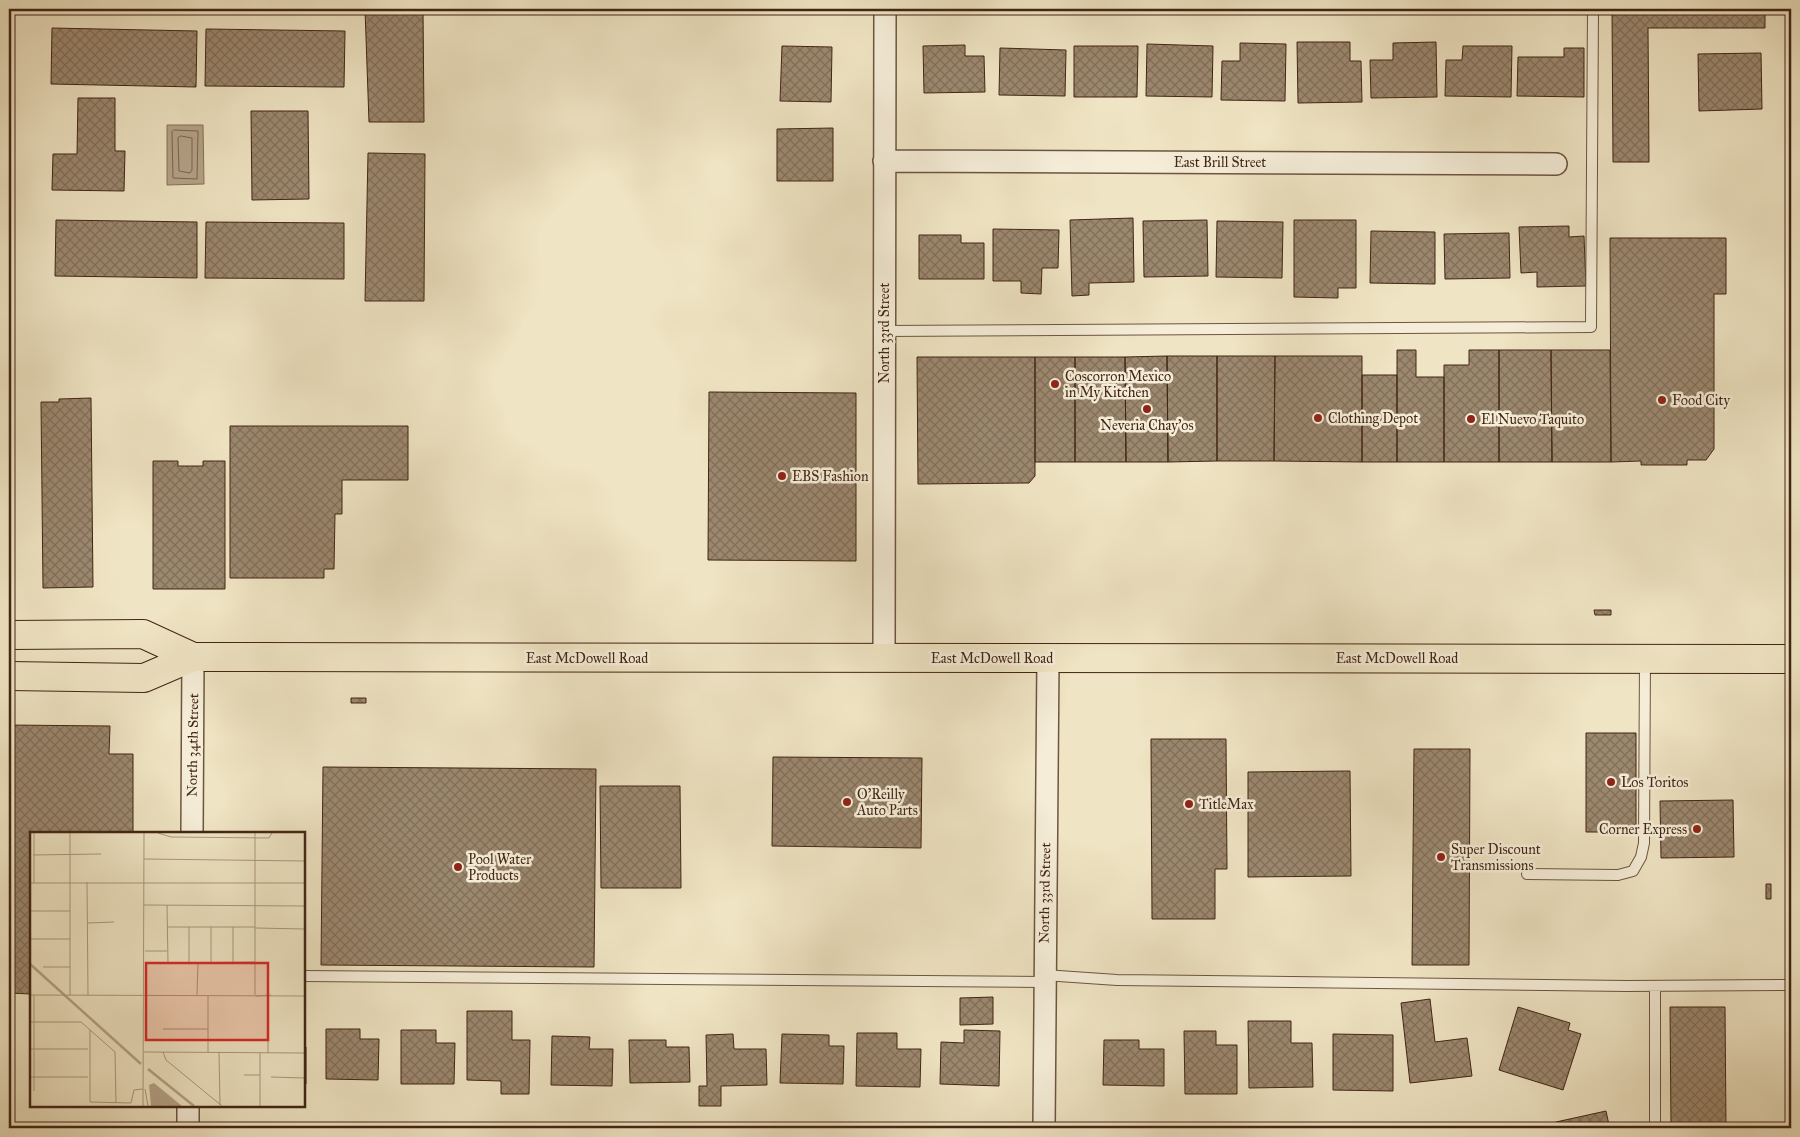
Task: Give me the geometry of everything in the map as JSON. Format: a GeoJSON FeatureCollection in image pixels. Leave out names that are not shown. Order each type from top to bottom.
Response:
{"type":"FeatureCollection","features":[{"type":"Feature","properties":{"kind":"main road","name":"East McDowell Road"},"geometry":{"type":"LineString","coordinates":[[9,635],[143,634],[193,657]]}},
{"type":"Feature","properties":{"kind":"main road","name":"East McDowell Road"},"geometry":{"type":"LineString","coordinates":[[9,676],[144,678],[193,657],[1791,659]]}},
{"type":"Feature","properties":{"kind":"street","name":"North 33rd Street"},"geometry":{"type":"LineString","coordinates":[[884,658],[883,331],[885,9]]}},
{"type":"Feature","properties":{"kind":"street","name":"East Brill Street"},"geometry":{"type":"LineString","coordinates":[[884,161],[1556,164]]}},
{"type":"Feature","properties":{"kind":"street","name":"North 34th Street"},"geometry":{"type":"LineString","coordinates":[[192,832],[193,657]]}},
{"type":"Feature","properties":{"kind":"street","name":"North 33rd Street"},"geometry":{"type":"LineString","coordinates":[[1044,1128],[1048,658]]}},
{"type":"Feature","properties":{"kind":"street"},"geometry":{"type":"LineString","coordinates":[[188,1107],[188,1128]]}},
{"type":"Feature","properties":{"kind":"lane"},"geometry":{"type":"LineString","coordinates":[[883,331],[1591,327],[1593,9]]}},
{"type":"Feature","properties":{"kind":"lane"},"geometry":{"type":"LineString","coordinates":[[1527,874],[1618,875],[1633,871],[1641,857],[1644,843],[1645,658]]}},
{"type":"Feature","properties":{"kind":"lane"},"geometry":{"type":"LineString","coordinates":[[305,976],[1044,978],[1655,986],[1791,985]]}},
{"type":"Feature","properties":{"kind":"lane"},"geometry":{"type":"LineString","coordinates":[[1655,986],[1655,1128]]}},
{"type":"Feature","properties":{"kind":"water"},"geometry":{"type":"Polygon","coordinates":[[[167,125],[203,125],[204,184],[167,185],[167,125]]]}},
{"type":"Feature","properties":{"kind":"building"},"geometry":{"type":"Polygon","coordinates":[[[365,9],[423,9],[424,122],[369,122],[365,9]]]}},
{"type":"Feature","properties":{"kind":"building"},"geometry":{"type":"Polygon","coordinates":[[[1612,9],[1765,9],[1765,28],[1648,28],[1649,162],[1613,162],[1612,9]]]}},
{"type":"Feature","properties":{"kind":"building"},"geometry":{"type":"Polygon","coordinates":[[[52,28],[197,31],[196,87],[51,84],[52,28]]]}},
{"type":"Feature","properties":{"kind":"building"},"geometry":{"type":"Polygon","coordinates":[[[206,29],[345,31],[344,87],[205,86],[206,29]]]}},
{"type":"Feature","properties":{"kind":"building"},"geometry":{"type":"Polygon","coordinates":[[[1297,42],[1350,42],[1350,61],[1361,61],[1362,102],[1298,103],[1297,42]]]}},
{"type":"Feature","properties":{"kind":"building"},"geometry":{"type":"Polygon","coordinates":[[[1436,42],[1437,97],[1371,98],[1370,60],[1393,60],[1393,43],[1436,42]]]}},
{"type":"Feature","properties":{"kind":"building"},"geometry":{"type":"Polygon","coordinates":[[[1240,43],[1286,44],[1285,101],[1221,100],[1222,61],[1240,61],[1240,43]]]}},
{"type":"Feature","properties":{"kind":"building"},"geometry":{"type":"Polygon","coordinates":[[[1147,44],[1213,46],[1212,97],[1146,96],[1147,44]]]}},
{"type":"Feature","properties":{"kind":"building"},"geometry":{"type":"Polygon","coordinates":[[[965,45],[965,56],[984,56],[985,92],[924,93],[923,46],[965,45]]]}},
{"type":"Feature","properties":{"kind":"building"},"geometry":{"type":"Polygon","coordinates":[[[782,46],[832,47],[831,102],[780,101],[782,46]]]}},
{"type":"Feature","properties":{"kind":"building"},"geometry":{"type":"Polygon","coordinates":[[[1074,46],[1138,46],[1137,97],[1074,97],[1074,46]]]}},
{"type":"Feature","properties":{"kind":"building"},"geometry":{"type":"Polygon","coordinates":[[[1463,46],[1512,46],[1511,97],[1445,96],[1446,60],[1462,60],[1463,46]]]}},
{"type":"Feature","properties":{"kind":"building"},"geometry":{"type":"Polygon","coordinates":[[[1000,48],[1066,50],[1065,96],[999,95],[1000,48]]]}},
{"type":"Feature","properties":{"kind":"building"},"geometry":{"type":"Polygon","coordinates":[[[1564,48],[1584,48],[1584,97],[1517,96],[1518,57],[1564,57],[1564,48]]]}},
{"type":"Feature","properties":{"kind":"building"},"geometry":{"type":"Polygon","coordinates":[[[1761,53],[1762,109],[1699,111],[1698,54],[1761,53]]]}},
{"type":"Feature","properties":{"kind":"building"},"geometry":{"type":"Polygon","coordinates":[[[78,98],[115,98],[115,151],[125,151],[124,191],[52,190],[53,154],[77,154],[78,98]]]}},
{"type":"Feature","properties":{"kind":"building"},"geometry":{"type":"Polygon","coordinates":[[[251,111],[308,111],[309,199],[252,200],[251,111]]]}},
{"type":"Feature","properties":{"kind":"building"},"geometry":{"type":"Polygon","coordinates":[[[833,128],[833,181],[777,181],[777,129],[833,128]]]}},
{"type":"Feature","properties":{"kind":"building"},"geometry":{"type":"Polygon","coordinates":[[[368,153],[425,154],[424,301],[365,301],[368,153]]]}},
{"type":"Feature","properties":{"kind":"building"},"geometry":{"type":"Polygon","coordinates":[[[1133,218],[1134,282],[1089,283],[1089,295],[1072,296],[1070,220],[1133,218]]]}},
{"type":"Feature","properties":{"kind":"building"},"geometry":{"type":"Polygon","coordinates":[[[56,220],[197,222],[197,278],[55,276],[56,220]]]}},
{"type":"Feature","properties":{"kind":"building"},"geometry":{"type":"Polygon","coordinates":[[[1207,220],[1208,276],[1144,277],[1143,221],[1207,220]]]}},
{"type":"Feature","properties":{"kind":"building"},"geometry":{"type":"Polygon","coordinates":[[[1294,220],[1356,220],[1356,288],[1338,288],[1338,298],[1294,297],[1294,220]]]}},
{"type":"Feature","properties":{"kind":"building"},"geometry":{"type":"Polygon","coordinates":[[[1217,221],[1283,222],[1282,278],[1216,277],[1217,221]]]}},
{"type":"Feature","properties":{"kind":"building"},"geometry":{"type":"Polygon","coordinates":[[[206,222],[344,223],[344,279],[205,278],[206,222]]]}},
{"type":"Feature","properties":{"kind":"building"},"geometry":{"type":"Polygon","coordinates":[[[1569,226],[1569,237],[1584,236],[1586,286],[1537,287],[1537,272],[1521,273],[1519,227],[1569,226]]]}},
{"type":"Feature","properties":{"kind":"building"},"geometry":{"type":"Polygon","coordinates":[[[993,229],[1059,230],[1058,268],[1042,268],[1041,294],[1021,293],[1021,281],[993,281],[993,229]]]}},
{"type":"Feature","properties":{"kind":"building"},"geometry":{"type":"Polygon","coordinates":[[[1371,231],[1435,232],[1435,284],[1370,283],[1371,231]]]}},
{"type":"Feature","properties":{"kind":"building"},"geometry":{"type":"Polygon","coordinates":[[[1509,233],[1510,278],[1445,279],[1444,234],[1509,233]]]}},
{"type":"Feature","properties":{"kind":"building"},"geometry":{"type":"Polygon","coordinates":[[[919,235],[961,235],[961,243],[984,243],[984,279],[919,279],[919,235]]]}},
{"type":"Feature","properties":{"kind":"building","name":"Food City"},"geometry":{"type":"Polygon","coordinates":[[[1610,238],[1726,238],[1726,294],[1714,294],[1714,449],[1706,460],[1687,460],[1687,465],[1641,465],[1641,461],[1611,462],[1610,238]]]}},
{"type":"Feature","properties":{"kind":"building"},"geometry":{"type":"Polygon","coordinates":[[[1397,350],[1416,350],[1416,377],[1444,377],[1444,462],[1397,462],[1397,350]]]}},
{"type":"Feature","properties":{"kind":"building","name":"El Nuevo Taquito"},"geometry":{"type":"Polygon","coordinates":[[[1469,350],[1499,350],[1499,462],[1444,462],[1444,365],[1469,365],[1469,350]]]}},
{"type":"Feature","properties":{"kind":"building"},"geometry":{"type":"Polygon","coordinates":[[[1499,350],[1551,350],[1552,462],[1499,462],[1499,350]]]}},
{"type":"Feature","properties":{"kind":"building"},"geometry":{"type":"Polygon","coordinates":[[[1551,350],[1610,350],[1611,462],[1552,462],[1551,350]]]}},
{"type":"Feature","properties":{"kind":"building"},"geometry":{"type":"Polygon","coordinates":[[[1167,356],[1217,356],[1217,461],[1168,462],[1167,356]]]}},
{"type":"Feature","properties":{"kind":"building","name":"Neveria Chay'os"},"geometry":{"type":"Polygon","coordinates":[[[1167,356],[1168,462],[1126,462],[1125,357],[1167,356]]]}},
{"type":"Feature","properties":{"kind":"building"},"geometry":{"type":"Polygon","coordinates":[[[1217,356],[1275,356],[1274,461],[1217,461],[1217,356]]]}},
{"type":"Feature","properties":{"kind":"building","name":"Clothing Depot"},"geometry":{"type":"Polygon","coordinates":[[[1275,356],[1362,356],[1362,462],[1274,461],[1275,356]]]}},
{"type":"Feature","properties":{"kind":"building"},"geometry":{"type":"Polygon","coordinates":[[[917,357],[1035,357],[1035,476],[1029,483],[918,484],[917,357]]]}},
{"type":"Feature","properties":{"kind":"building","name":"Coscorron Mexico in My Kitchen"},"geometry":{"type":"Polygon","coordinates":[[[1035,357],[1075,357],[1075,462],[1035,462],[1035,357]]]}},
{"type":"Feature","properties":{"kind":"building"},"geometry":{"type":"Polygon","coordinates":[[[1075,357],[1125,357],[1126,462],[1075,462],[1075,357]]]}},
{"type":"Feature","properties":{"kind":"building"},"geometry":{"type":"Polygon","coordinates":[[[1362,375],[1397,375],[1397,462],[1362,462],[1362,375]]]}},
{"type":"Feature","properties":{"kind":"building","name":"EBS Fashion"},"geometry":{"type":"Polygon","coordinates":[[[709,392],[856,393],[856,561],[708,560],[709,392]]]}},
{"type":"Feature","properties":{"kind":"building"},"geometry":{"type":"Polygon","coordinates":[[[91,398],[93,587],[43,588],[41,402],[59,402],[59,399],[91,398]]]}},
{"type":"Feature","properties":{"kind":"building"},"geometry":{"type":"Polygon","coordinates":[[[230,426],[408,426],[408,480],[342,480],[342,514],[335,514],[334,569],[324,569],[324,578],[230,578],[230,426]]]}},
{"type":"Feature","properties":{"kind":"building"},"geometry":{"type":"Polygon","coordinates":[[[153,461],[178,461],[178,466],[203,466],[203,461],[225,461],[225,589],[153,589],[153,461]]]}},
{"type":"Feature","properties":{"kind":"building"},"geometry":{"type":"Polygon","coordinates":[[[1594,610],[1611,610],[1611,615],[1595,615],[1594,610]]]}},
{"type":"Feature","properties":{"kind":"building"},"geometry":{"type":"Polygon","coordinates":[[[351,698],[366,698],[366,703],[351,703],[351,698]]]}},
{"type":"Feature","properties":{"kind":"building"},"geometry":{"type":"Polygon","coordinates":[[[9,725],[110,726],[109,754],[133,754],[133,832],[30,832],[30,994],[9,993],[9,725]]]}},
{"type":"Feature","properties":{"kind":"building","name":"Los Toritos"},"geometry":{"type":"Polygon","coordinates":[[[1586,733],[1636,733],[1636,832],[1586,832],[1586,733]]]}},
{"type":"Feature","properties":{"kind":"building","name":"TitleMax"},"geometry":{"type":"Polygon","coordinates":[[[1151,739],[1226,739],[1227,869],[1215,869],[1215,919],[1152,919],[1151,739]]]}},
{"type":"Feature","properties":{"kind":"building","name":"Super Discount Transmissions"},"geometry":{"type":"Polygon","coordinates":[[[1414,749],[1470,749],[1469,965],[1412,965],[1414,749]]]}},
{"type":"Feature","properties":{"kind":"building","name":"O'Reilly Auto Parts"},"geometry":{"type":"Polygon","coordinates":[[[773,757],[922,758],[921,848],[772,846],[773,757]]]}},
{"type":"Feature","properties":{"kind":"building","name":"Pool Water Products"},"geometry":{"type":"Polygon","coordinates":[[[323,767],[596,769],[594,967],[321,965],[323,767]]]}},
{"type":"Feature","properties":{"kind":"building"},"geometry":{"type":"Polygon","coordinates":[[[1350,771],[1351,876],[1248,877],[1248,772],[1350,771]]]}},
{"type":"Feature","properties":{"kind":"building"},"geometry":{"type":"Polygon","coordinates":[[[600,786],[680,786],[681,888],[601,888],[600,786]]]}},
{"type":"Feature","properties":{"kind":"building","name":"Corner Express"},"geometry":{"type":"Polygon","coordinates":[[[1733,800],[1734,857],[1661,858],[1660,801],[1733,800]]]}},
{"type":"Feature","properties":{"kind":"building"},"geometry":{"type":"Polygon","coordinates":[[[1766,884],[1771,884],[1771,899],[1766,899],[1766,884]]]}},
{"type":"Feature","properties":{"kind":"building"},"geometry":{"type":"Polygon","coordinates":[[[993,997],[993,1024],[960,1025],[960,998],[993,997]]]}},
{"type":"Feature","properties":{"kind":"building"},"geometry":{"type":"Polygon","coordinates":[[[1430,999],[1435,1042],[1467,1038],[1472,1076],[1410,1083],[1401,1003],[1430,999]]]}},
{"type":"Feature","properties":{"kind":"building"},"geometry":{"type":"Polygon","coordinates":[[[1518,1007],[1570,1023],[1568,1030],[1581,1034],[1563,1090],[1499,1070],[1518,1007]]]}},
{"type":"Feature","properties":{"kind":"building"},"geometry":{"type":"Polygon","coordinates":[[[1670,1007],[1725,1007],[1726,1128],[1671,1128],[1670,1007]]]}},
{"type":"Feature","properties":{"kind":"building"},"geometry":{"type":"Polygon","coordinates":[[[467,1011],[512,1011],[512,1040],[530,1040],[529,1094],[501,1094],[501,1081],[467,1080],[467,1011]]]}},
{"type":"Feature","properties":{"kind":"building"},"geometry":{"type":"Polygon","coordinates":[[[1248,1021],[1291,1021],[1291,1043],[1312,1043],[1313,1087],[1249,1088],[1248,1021]]]}},
{"type":"Feature","properties":{"kind":"building"},"geometry":{"type":"Polygon","coordinates":[[[326,1029],[360,1029],[360,1039],[379,1039],[378,1080],[326,1079],[326,1029]]]}},
{"type":"Feature","properties":{"kind":"building"},"geometry":{"type":"Polygon","coordinates":[[[401,1030],[436,1030],[436,1043],[455,1043],[454,1084],[401,1084],[401,1030]]]}},
{"type":"Feature","properties":{"kind":"building"},"geometry":{"type":"Polygon","coordinates":[[[964,1030],[1000,1031],[999,1086],[940,1084],[941,1042],[964,1043],[964,1030]]]}},
{"type":"Feature","properties":{"kind":"building"},"geometry":{"type":"Polygon","coordinates":[[[1184,1031],[1216,1031],[1216,1045],[1237,1045],[1237,1094],[1185,1094],[1184,1031]]]}},
{"type":"Feature","properties":{"kind":"building"},"geometry":{"type":"Polygon","coordinates":[[[857,1033],[897,1033],[897,1049],[921,1049],[920,1087],[856,1086],[857,1033]]]}},
{"type":"Feature","properties":{"kind":"building"},"geometry":{"type":"Polygon","coordinates":[[[733,1034],[734,1049],[766,1049],[767,1085],[721,1086],[721,1106],[699,1106],[699,1086],[707,1086],[706,1035],[733,1034]]]}},
{"type":"Feature","properties":{"kind":"building"},"geometry":{"type":"Polygon","coordinates":[[[782,1034],[829,1035],[829,1046],[844,1046],[843,1084],[780,1083],[782,1034]]]}},
{"type":"Feature","properties":{"kind":"building"},"geometry":{"type":"Polygon","coordinates":[[[1333,1034],[1393,1035],[1393,1091],[1333,1090],[1333,1034]]]}},
{"type":"Feature","properties":{"kind":"building"},"geometry":{"type":"Polygon","coordinates":[[[552,1036],[590,1037],[589,1049],[613,1049],[612,1086],[551,1085],[552,1036]]]}},
{"type":"Feature","properties":{"kind":"building"},"geometry":{"type":"Polygon","coordinates":[[[629,1040],[666,1040],[666,1047],[689,1047],[690,1082],[630,1083],[629,1040]]]}},
{"type":"Feature","properties":{"kind":"building"},"geometry":{"type":"Polygon","coordinates":[[[1104,1040],[1139,1040],[1139,1049],[1164,1049],[1164,1086],[1103,1085],[1104,1040]]]}},
{"type":"Feature","properties":{"kind":"building"},"geometry":{"type":"Polygon","coordinates":[[[305,1047],[306,1047],[305,1084],[305,1047]]]}},
{"type":"Feature","properties":{"kind":"building"},"geometry":{"type":"Polygon","coordinates":[[[1606,1111],[1609,1125],[1618,1123],[1620,1128],[1557,1128],[1556,1122],[1606,1111]]]}},
{"type":"Feature","properties":{"kind":"place","name":"Coscorron Mexico in My Kitchen"},"geometry":{"type":"Point","coordinates":[1055,384]}},
{"type":"Feature","properties":{"kind":"place","name":"Food City"},"geometry":{"type":"Point","coordinates":[1662,400]}},
{"type":"Feature","properties":{"kind":"place","name":"Neveria Chay'os"},"geometry":{"type":"Point","coordinates":[1147,409]}},
{"type":"Feature","properties":{"kind":"place","name":"Clothing Depot"},"geometry":{"type":"Point","coordinates":[1318,418]}},
{"type":"Feature","properties":{"kind":"place","name":"El Nuevo Taquito"},"geometry":{"type":"Point","coordinates":[1471,419]}},
{"type":"Feature","properties":{"kind":"place","name":"EBS Fashion"},"geometry":{"type":"Point","coordinates":[782,476]}},
{"type":"Feature","properties":{"kind":"place","name":"Los Toritos"},"geometry":{"type":"Point","coordinates":[1611,782]}},
{"type":"Feature","properties":{"kind":"place","name":"O'Reilly Auto Parts"},"geometry":{"type":"Point","coordinates":[847,802]}},
{"type":"Feature","properties":{"kind":"place","name":"TitleMax"},"geometry":{"type":"Point","coordinates":[1189,804]}},
{"type":"Feature","properties":{"kind":"place","name":"Corner Express"},"geometry":{"type":"Point","coordinates":[1697,829]}},
{"type":"Feature","properties":{"kind":"place","name":"Super Discount Transmissions"},"geometry":{"type":"Point","coordinates":[1441,857]}},
{"type":"Feature","properties":{"kind":"place","name":"Pool Water Products"},"geometry":{"type":"Point","coordinates":[458,867]}}]}
